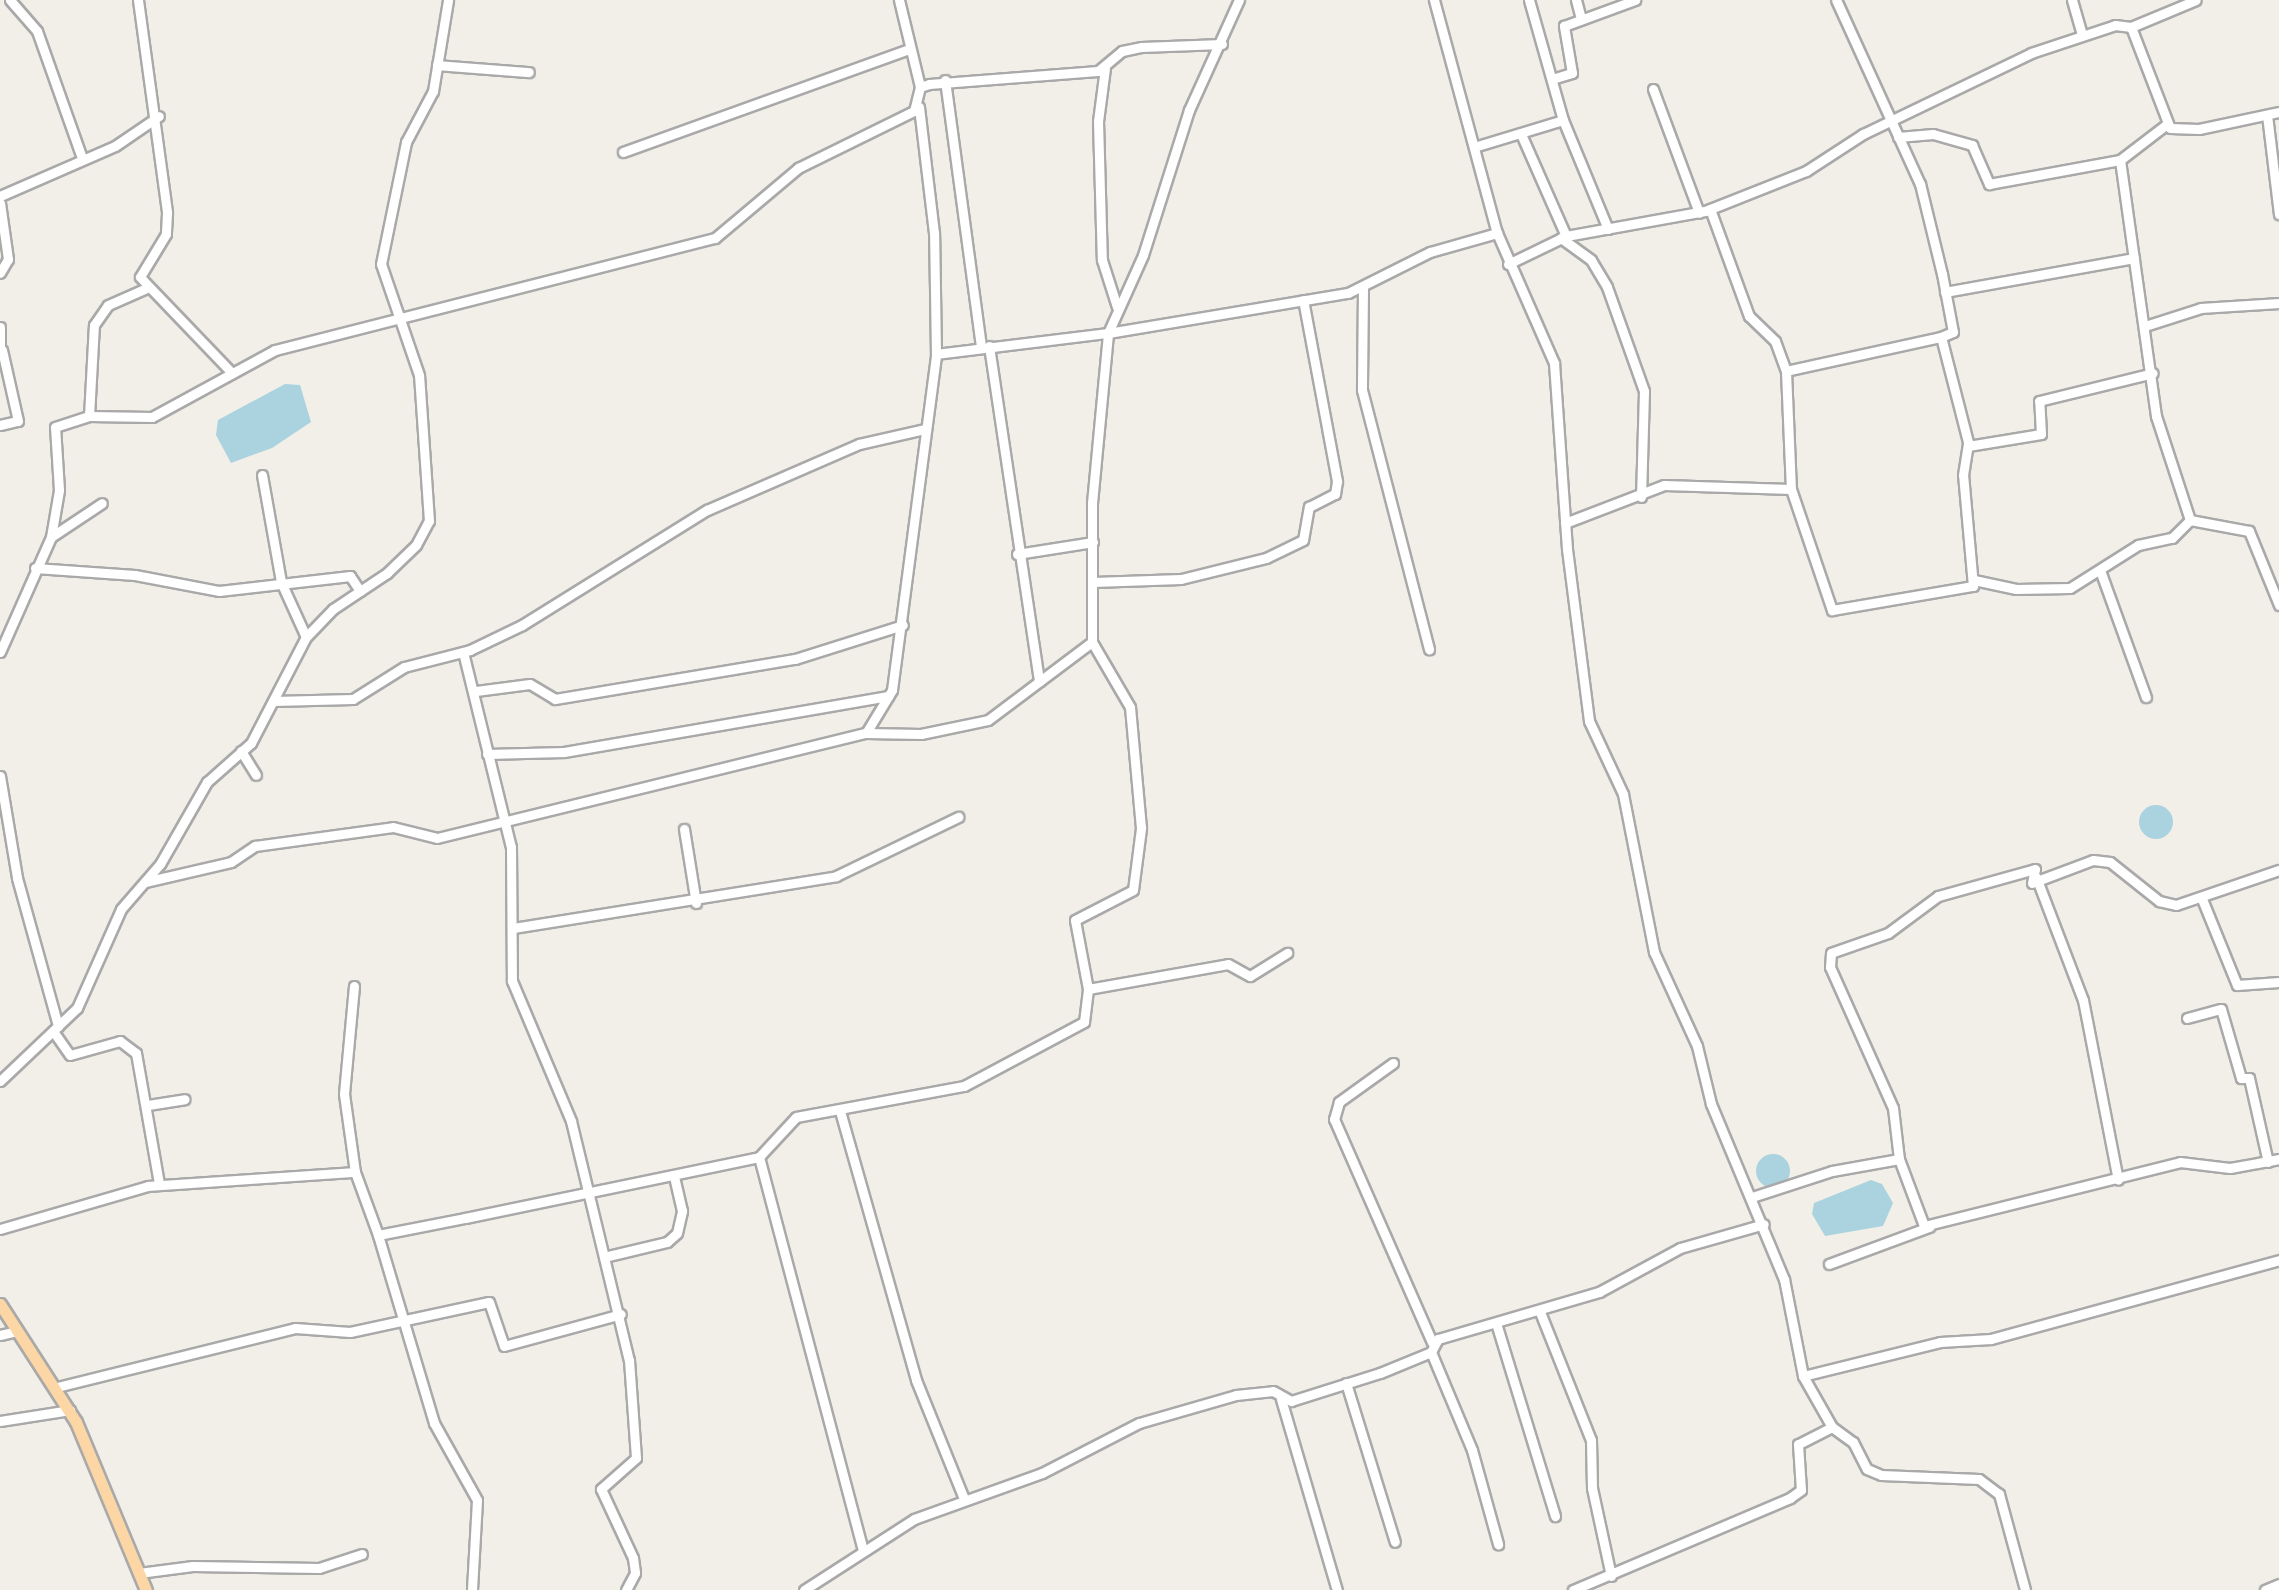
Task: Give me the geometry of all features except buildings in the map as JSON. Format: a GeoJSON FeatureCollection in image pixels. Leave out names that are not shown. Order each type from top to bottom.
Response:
{"type":"FeatureCollection","features":[{"type":"Feature","properties":{"kind":"main road"},"geometry":{"type":"LineString","coordinates":[[0,1304],[70,1410],[146,1590]]}},
{"type":"Feature","properties":{"kind":"street"},"geometry":{"type":"LineString","coordinates":[[10,0],[37,31],[82,158]]}},
{"type":"Feature","properties":{"kind":"street"},"geometry":{"type":"LineString","coordinates":[[138,0],[159,116],[167,213],[166,234],[142,266],[148,288],[232,373]]}},
{"type":"Feature","properties":{"kind":"street"},"geometry":{"type":"LineString","coordinates":[[0,1081],[77,1008],[121,909],[170,850],[208,782],[241,751],[273,701],[306,637],[416,545],[429,521],[419,375],[381,264],[387,214],[438,65],[448,0]]}},
{"type":"Feature","properties":{"kind":"street"},"geometry":{"type":"LineString","coordinates":[[866,733],[888,696],[903,626],[936,354],[934,233],[918,107],[920,87],[899,0]]}},
{"type":"Feature","properties":{"kind":"street"},"geometry":{"type":"LineString","coordinates":[[378,1235],[759,1157],[784,1123],[964,1086],[1084,1022],[1088,990],[1075,920],[1133,890],[1141,828],[1130,708],[1092,642],[1093,542],[1108,334],[1143,256],[1189,110],[1239,0]]}},
{"type":"Feature","properties":{"kind":"street"},"geometry":{"type":"LineString","coordinates":[[1434,0],[1496,234],[1554,363],[1565,523],[1590,722],[1623,794],[1654,952],[1697,1046],[1710,1104],[1784,1279],[1803,1376],[1832,1427],[1853,1442],[1867,1469],[1881,1475],[1979,1479],[1999,1494],[2025,1590]]}},
{"type":"Feature","properties":{"kind":"street"},"geometry":{"type":"LineString","coordinates":[[1528,0],[1564,120],[1608,229]]}},
{"type":"Feature","properties":{"kind":"street"},"geometry":{"type":"LineString","coordinates":[[1576,0],[1581,19]]}},
{"type":"Feature","properties":{"kind":"street"},"geometry":{"type":"LineString","coordinates":[[1552,79],[1572,73],[1562,34],[1581,19],[1635,0]]}},
{"type":"Feature","properties":{"kind":"street"},"geometry":{"type":"LineString","coordinates":[[1786,371],[1953,332],[1920,184],[1836,0]]}},
{"type":"Feature","properties":{"kind":"street"},"geometry":{"type":"LineString","coordinates":[[2072,0],[2082,35]]}},
{"type":"Feature","properties":{"kind":"street"},"geometry":{"type":"LineString","coordinates":[[2155,0],[2158,11]]}},
{"type":"Feature","properties":{"kind":"street"},"geometry":{"type":"LineString","coordinates":[[1508,264],[1564,237],[1705,211],[1806,171],[1891,123],[2082,35],[2130,27],[2158,11],[2196,0]]}},
{"type":"Feature","properties":{"kind":"street"},"geometry":{"type":"LineString","coordinates":[[2130,27],[2167,124],[2184,131],[2279,112]]}},
{"type":"Feature","properties":{"kind":"street"},"geometry":{"type":"LineString","coordinates":[[920,87],[944,80],[1104,68],[1122,51],[1140,47],[1222,44]]}},
{"type":"Feature","properties":{"kind":"street"},"geometry":{"type":"LineString","coordinates":[[623,152],[909,48]]}},
{"type":"Feature","properties":{"kind":"street"},"geometry":{"type":"LineString","coordinates":[[438,65],[512,66],[530,72]]}},
{"type":"Feature","properties":{"kind":"street"},"geometry":{"type":"LineString","coordinates":[[1104,68],[1098,155],[1102,260],[1117,307]]}},
{"type":"Feature","properties":{"kind":"street"},"geometry":{"type":"LineString","coordinates":[[944,80],[1039,681]]}},
{"type":"Feature","properties":{"kind":"street"},"geometry":{"type":"LineString","coordinates":[[1652,90],[1749,316],[1775,340],[1786,371],[1791,489],[1832,610],[1970,586],[1974,580],[1963,475],[1968,446],[1941,337]]}},
{"type":"Feature","properties":{"kind":"street"},"geometry":{"type":"LineString","coordinates":[[0,652],[51,537],[59,490],[55,427],[89,416],[152,417],[275,350],[714,238],[798,168],[918,107]]}},
{"type":"Feature","properties":{"kind":"street"},"geometry":{"type":"LineString","coordinates":[[2267,115],[2279,214]]}},
{"type":"Feature","properties":{"kind":"street"},"geometry":{"type":"LineString","coordinates":[[0,273],[8,259],[0,200],[159,116]]}},
{"type":"Feature","properties":{"kind":"street"},"geometry":{"type":"LineString","coordinates":[[1474,148],[1564,120]]}},
{"type":"Feature","properties":{"kind":"street"},"geometry":{"type":"LineString","coordinates":[[1898,137],[1934,134],[1972,145],[1988,184],[2120,160],[2167,124]]}},
{"type":"Feature","properties":{"kind":"street"},"geometry":{"type":"LineString","coordinates":[[1521,134],[1564,237],[1591,260],[1607,287],[1644,391],[1640,497]]}},
{"type":"Feature","properties":{"kind":"street"},"geometry":{"type":"LineString","coordinates":[[2120,160],[2153,373],[2156,416],[2190,520]]}},
{"type":"Feature","properties":{"kind":"street"},"geometry":{"type":"LineString","coordinates":[[936,354],[1108,334],[1363,289],[1430,252],[1496,234]]}},
{"type":"Feature","properties":{"kind":"street"},"geometry":{"type":"LineString","coordinates":[[1945,292],[2134,258]]}},
{"type":"Feature","properties":{"kind":"street"},"geometry":{"type":"LineString","coordinates":[[89,416],[94,325],[108,305],[148,288]]}},
{"type":"Feature","properties":{"kind":"street"},"geometry":{"type":"LineString","coordinates":[[1363,289],[1357,338],[1362,390],[1429,649]]}},
{"type":"Feature","properties":{"kind":"street"},"geometry":{"type":"LineString","coordinates":[[1093,582],[1181,579],[1266,558],[1303,540],[1309,507],[1335,494],[1337,480],[1303,300]]}},
{"type":"Feature","properties":{"kind":"street"},"geometry":{"type":"LineString","coordinates":[[2145,326],[2201,308],[2279,302]]}},
{"type":"Feature","properties":{"kind":"street"},"geometry":{"type":"LineString","coordinates":[[0,326],[1,350],[18,421],[0,425]]}},
{"type":"Feature","properties":{"kind":"street"},"geometry":{"type":"LineString","coordinates":[[1968,446],[2042,434],[2039,400],[2153,373]]}},
{"type":"Feature","properties":{"kind":"street"},"geometry":{"type":"LineString","coordinates":[[273,701],[354,699],[404,666],[463,652],[522,625],[707,510],[860,444],[925,430]]}},
{"type":"Feature","properties":{"kind":"street"},"geometry":{"type":"LineString","coordinates":[[262,475],[282,582],[306,637]]}},
{"type":"Feature","properties":{"kind":"street"},"geometry":{"type":"LineString","coordinates":[[1565,523],[1664,485],[1791,489]]}},
{"type":"Feature","properties":{"kind":"street"},"geometry":{"type":"LineString","coordinates":[[51,537],[102,503]]}},
{"type":"Feature","properties":{"kind":"street"},"geometry":{"type":"LineString","coordinates":[[1974,580],[2016,589],[2070,588],[2101,573],[2138,545],[2172,538],[2190,520]]}},
{"type":"Feature","properties":{"kind":"street"},"geometry":{"type":"LineString","coordinates":[[2190,520],[2250,531],[2279,605]]}},
{"type":"Feature","properties":{"kind":"street"},"geometry":{"type":"LineString","coordinates":[[1018,554],[1093,542]]}},
{"type":"Feature","properties":{"kind":"street"},"geometry":{"type":"LineString","coordinates":[[35,568],[135,575],[219,591],[350,576],[360,591]]}},
{"type":"Feature","properties":{"kind":"street"},"geometry":{"type":"LineString","coordinates":[[2101,573],[2146,696]]}},
{"type":"Feature","properties":{"kind":"street"},"geometry":{"type":"LineString","coordinates":[[476,691],[530,684],[554,698],[794,659],[903,626]]}},
{"type":"Feature","properties":{"kind":"street"},"geometry":{"type":"LineString","coordinates":[[142,882],[231,862],[255,846],[393,827],[414,828],[430,839],[866,733],[920,734],[988,720],[1092,642]]}},
{"type":"Feature","properties":{"kind":"street"},"geometry":{"type":"LineString","coordinates":[[463,652],[476,691],[514,876],[512,980],[560,1093],[620,1314],[636,1458],[601,1489],[633,1558],[636,1572],[626,1590]]}},
{"type":"Feature","properties":{"kind":"street"},"geometry":{"type":"LineString","coordinates":[[488,754],[564,752],[888,696]]}},
{"type":"Feature","properties":{"kind":"street"},"geometry":{"type":"LineString","coordinates":[[241,751],[256,775]]}},
{"type":"Feature","properties":{"kind":"street"},"geometry":{"type":"LineString","coordinates":[[0,776],[17,878],[56,1028],[70,1056],[128,1044],[136,1053],[159,1184]]}},
{"type":"Feature","properties":{"kind":"street"},"geometry":{"type":"LineString","coordinates":[[513,928],[696,903],[836,876],[958,817]]}},
{"type":"Feature","properties":{"kind":"street"},"geometry":{"type":"LineString","coordinates":[[684,829],[696,903]]}},
{"type":"Feature","properties":{"kind":"street"},"geometry":{"type":"LineString","coordinates":[[2032,883],[2093,860],[2120,866],[2159,901],[2202,899],[2279,870]]}},
{"type":"Feature","properties":{"kind":"street"},"geometry":{"type":"LineString","coordinates":[[1929,1227],[1917,1217],[1898,1159],[1893,1108],[1830,967],[1830,953],[1888,933],[1938,896],[2035,869],[2032,883]]}},
{"type":"Feature","properties":{"kind":"street"},"geometry":{"type":"LineString","coordinates":[[2032,883],[2038,873],[2070,953],[2100,1070],[2118,1180]]}},
{"type":"Feature","properties":{"kind":"street"},"geometry":{"type":"LineString","coordinates":[[2202,899],[2237,985],[2279,982]]}},
{"type":"Feature","properties":{"kind":"street"},"geometry":{"type":"LineString","coordinates":[[1088,990],[1228,964],[1250,976],[1286,953]]}},
{"type":"Feature","properties":{"kind":"street"},"geometry":{"type":"LineString","coordinates":[[354,986],[344,1094],[355,1172],[434,1422],[477,1500],[472,1590]]}},
{"type":"Feature","properties":{"kind":"street"},"geometry":{"type":"LineString","coordinates":[[2188,1018],[2220,1009],[2241,1078],[2248,1078],[2268,1162]]}},
{"type":"Feature","properties":{"kind":"street"},"geometry":{"type":"LineString","coordinates":[[1392,1063],[1339,1102],[1334,1118],[1472,1450],[1498,1544]]}},
{"type":"Feature","properties":{"kind":"street"},"geometry":{"type":"LineString","coordinates":[[148,1105],[185,1100]]}},
{"type":"Feature","properties":{"kind":"street"},"geometry":{"type":"LineString","coordinates":[[840,1111],[916,1380],[964,1499]]}},
{"type":"Feature","properties":{"kind":"street"},"geometry":{"type":"LineString","coordinates":[[759,1157],[863,1552]]}},
{"type":"Feature","properties":{"kind":"street"},"geometry":{"type":"LineString","coordinates":[[1752,1197],[1832,1171],[1898,1159]]}},
{"type":"Feature","properties":{"kind":"street"},"geometry":{"type":"LineString","coordinates":[[1829,1264],[1929,1227],[2044,1192],[2118,1180],[2180,1162],[2230,1168],[2279,1159]]}},
{"type":"Feature","properties":{"kind":"street"},"geometry":{"type":"LineString","coordinates":[[0,1229],[159,1184],[355,1172]]}},
{"type":"Feature","properties":{"kind":"street"},"geometry":{"type":"LineString","coordinates":[[604,1257],[668,1242],[678,1232],[682,1211],[674,1176]]}},
{"type":"Feature","properties":{"kind":"street"},"geometry":{"type":"LineString","coordinates":[[1281,1399],[1346,1383],[1496,1323],[1598,1292],[1680,1248],[1764,1224]]}},
{"type":"Feature","properties":{"kind":"street"},"geometry":{"type":"LineString","coordinates":[[1803,1376],[1940,1342],[1991,1339],[2279,1260]]}},
{"type":"Feature","properties":{"kind":"street"},"geometry":{"type":"LineString","coordinates":[[57,1387],[296,1328],[334,1333],[404,1323],[492,1302],[504,1346],[620,1314]]}},
{"type":"Feature","properties":{"kind":"street"},"geometry":{"type":"LineString","coordinates":[[1540,1312],[1591,1440],[1592,1488],[1611,1576]]}},
{"type":"Feature","properties":{"kind":"street"},"geometry":{"type":"LineString","coordinates":[[1496,1323],[1555,1516]]}},
{"type":"Feature","properties":{"kind":"street"},"geometry":{"type":"LineString","coordinates":[[0,1335],[17,1332]]}},
{"type":"Feature","properties":{"kind":"street"},"geometry":{"type":"LineString","coordinates":[[1346,1383],[1395,1542]]}},
{"type":"Feature","properties":{"kind":"street"},"geometry":{"type":"LineString","coordinates":[[804,1590],[888,1532],[964,1499],[1042,1473],[1138,1423],[1218,1398],[1274,1391],[1281,1399],[1337,1590]]}},
{"type":"Feature","properties":{"kind":"street"},"geometry":{"type":"LineString","coordinates":[[0,1421],[70,1410]]}},
{"type":"Feature","properties":{"kind":"street"},"geometry":{"type":"LineString","coordinates":[[1574,1590],[1790,1498],[1801,1490],[1798,1444],[1832,1427]]}},
{"type":"Feature","properties":{"kind":"street"},"geometry":{"type":"LineString","coordinates":[[139,1573],[193,1566],[319,1568],[362,1554]]}},
{"type":"Feature","properties":{"kind":"street"},"geometry":{"type":"LineString","coordinates":[[2264,1590],[2279,1584]]}},
{"type":"Feature","properties":{"kind":"water"},"geometry":{"type":"Polygon","coordinates":[[[285,384],[300,385],[311,422],[272,448],[231,463],[216,435],[218,420],[285,384]]]}},
{"type":"Feature","properties":{"kind":"water"},"geometry":{"type":"Polygon","coordinates":[[[2156,805],[2168,810],[2173,822],[2168,834],[2156,839],[2144,834],[2139,822],[2144,810],[2156,805]]]}},
{"type":"Feature","properties":{"kind":"water"},"geometry":{"type":"Polygon","coordinates":[[[1773,1154],[1785,1159],[1790,1171],[1785,1183],[1773,1188],[1761,1183],[1756,1171],[1761,1159],[1773,1154]]]}},
{"type":"Feature","properties":{"kind":"water"},"geometry":{"type":"Polygon","coordinates":[[[1871,1180],[1882,1184],[1893,1203],[1883,1226],[1825,1236],[1812,1214],[1814,1203],[1871,1180]]]}}]}
